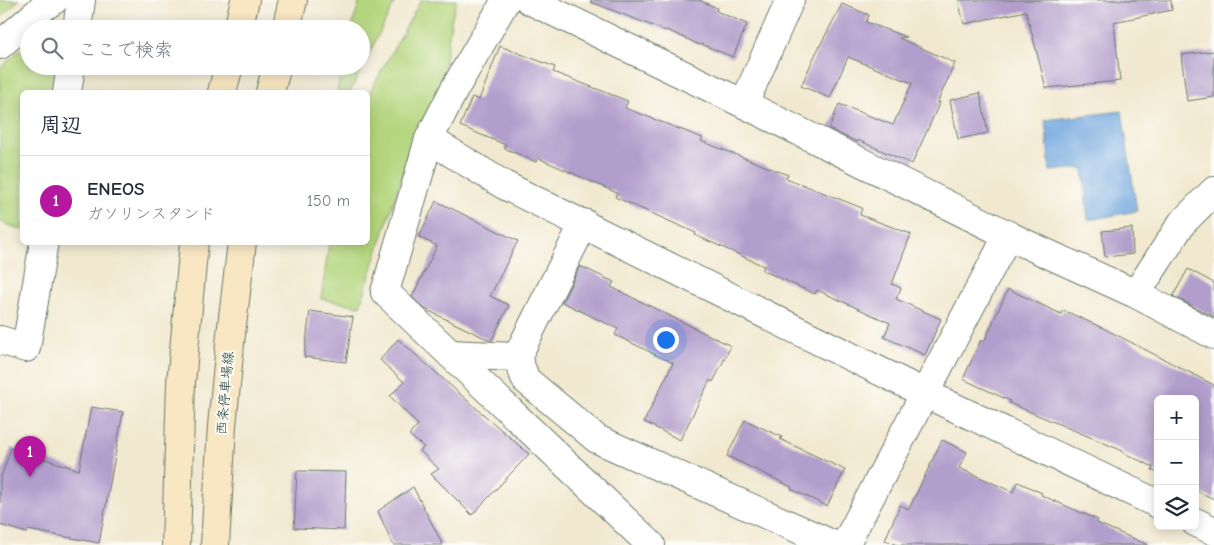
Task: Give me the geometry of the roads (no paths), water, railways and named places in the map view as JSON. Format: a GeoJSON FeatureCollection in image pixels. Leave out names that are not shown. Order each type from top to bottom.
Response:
{"type":"FeatureCollection","features":[{"type":"Feature","properties":{"kind":"main road"},"geometry":{"type":"LineString","coordinates":[[240,20],[245,0]]}},
{"type":"Feature","properties":{"kind":"main road"},"geometry":{"type":"LineString","coordinates":[[288,20],[293,0]]}},
{"type":"Feature","properties":{"kind":"main road"},"geometry":{"type":"LineString","coordinates":[[222,90],[226,75]]}},
{"type":"Feature","properties":{"kind":"main road"},"geometry":{"type":"LineString","coordinates":[[271,90],[275,75]]}},
{"type":"Feature","properties":{"kind":"main road"},"geometry":{"type":"LineString","coordinates":[[176,545],[181,383],[194,245]]}},
{"type":"Feature","properties":{"kind":"main road","name":"西条停車場線"},"geometry":{"type":"LineString","coordinates":[[216,545],[222,426],[242,245]]}},
{"type":"Feature","properties":{"kind":"street"},"geometry":{"type":"LineString","coordinates":[[30,20],[54,0]]}},
{"type":"Feature","properties":{"kind":"street"},"geometry":{"type":"LineString","coordinates":[[78,20],[81,0]]}},
{"type":"Feature","properties":{"kind":"street"},"geometry":{"type":"LineString","coordinates":[[506,0],[455,88],[429,139],[385,292],[651,545]]}},
{"type":"Feature","properties":{"kind":"street"},"geometry":{"type":"LineString","coordinates":[[529,0],[1024,243],[1136,294],[1214,335]]}},
{"type":"Feature","properties":{"kind":"street"},"geometry":{"type":"LineString","coordinates":[[744,104],[790,0]]}},
{"type":"Feature","properties":{"kind":"street"},"geometry":{"type":"LineString","coordinates":[[0,45],[20,28]]}},
{"type":"Feature","properties":{"kind":"street"},"geometry":{"type":"LineString","coordinates":[[67,90],[70,75]]}},
{"type":"Feature","properties":{"kind":"street"},"geometry":{"type":"LineString","coordinates":[[429,139],[504,185],[924,393],[1154,502]]}},
{"type":"Feature","properties":{"kind":"street"},"geometry":{"type":"LineString","coordinates":[[1136,294],[1182,223],[1214,191]]}},
{"type":"Feature","properties":{"kind":"street"},"geometry":{"type":"LineString","coordinates":[[516,357],[584,224]]}},
{"type":"Feature","properties":{"kind":"street"},"geometry":{"type":"LineString","coordinates":[[845,545],[1008,235]]}},
{"type":"Feature","properties":{"kind":"street"},"geometry":{"type":"LineString","coordinates":[[0,340],[26,348],[43,245]]}},
{"type":"Feature","properties":{"kind":"street"},"geometry":{"type":"LineString","coordinates":[[450,354],[516,357]]}},
{"type":"Feature","properties":{"kind":"street"},"geometry":{"type":"LineString","coordinates":[[516,357],[526,380],[597,438],[834,545]]}},
{"type":"Feature","properties":{"kind":"street"},"geometry":{"type":"LineString","coordinates":[[1199,524],[1214,531]]}},
{"type":"Feature","properties":{"kind":"water"},"geometry":{"type":"Polygon","coordinates":[[[1122,111],[1137,211],[1088,220],[1083,168],[1050,171],[1045,120],[1122,111]]]}},
{"type":"Feature","properties":{"kind":"place","name":"ENEOS"},"geometry":{"type":"Point","coordinates":[30,477]}}]}
